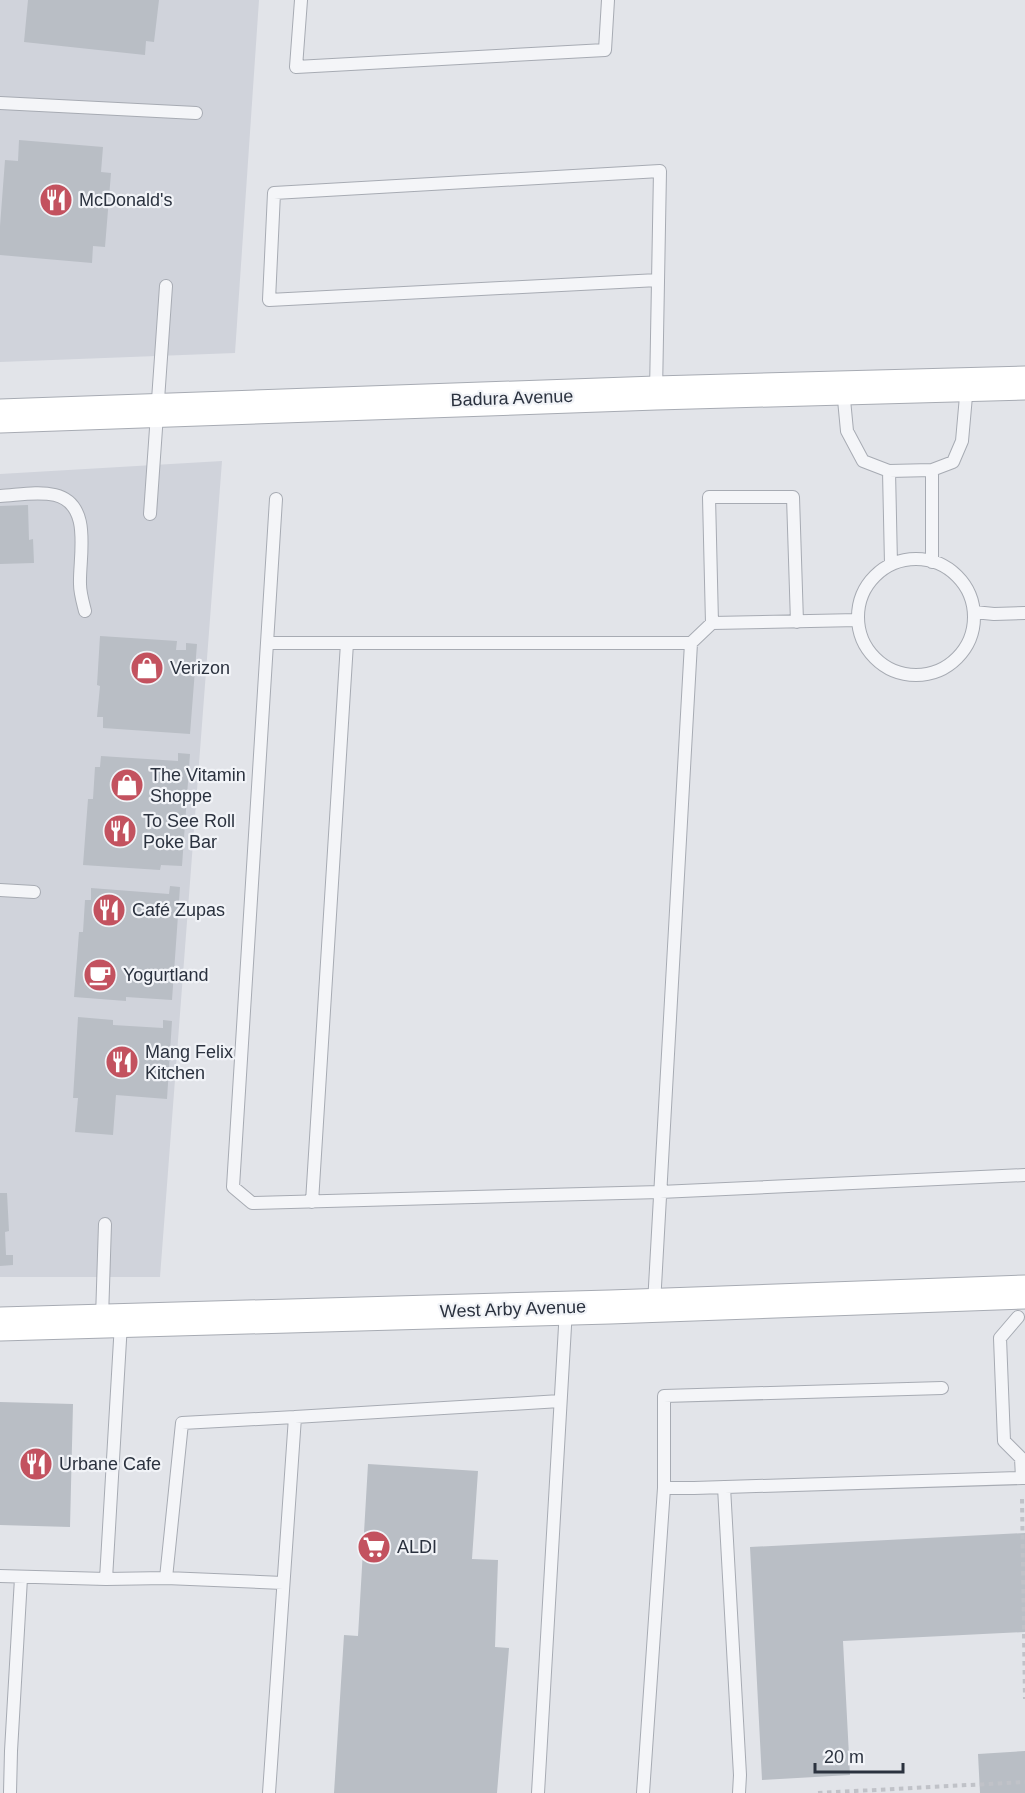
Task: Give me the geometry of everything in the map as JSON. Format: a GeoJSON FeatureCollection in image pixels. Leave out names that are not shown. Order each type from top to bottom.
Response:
{"type":"FeatureCollection","features":[{"type":"Feature","properties":{"kind":"main road","name":"Badura Avenue"},"geometry":{"type":"LineString","coordinates":[[0,416],[656,393],[1025,383]]}},
{"type":"Feature","properties":{"kind":"main road","name":"West Arby Avenue"},"geometry":{"type":"LineString","coordinates":[[0,1324],[654,1305],[1021,1307]]}},
{"type":"Feature","properties":{"kind":"lane"},"geometry":{"type":"LineString","coordinates":[[301,0],[296,67],[605,50],[608,0]]}},
{"type":"Feature","properties":{"kind":"lane"},"geometry":{"type":"LineString","coordinates":[[0,102],[196,112]]}},
{"type":"Feature","properties":{"kind":"lane"},"geometry":{"type":"LineString","coordinates":[[656,393],[660,171],[274,194],[269,300],[658,280]]}},
{"type":"Feature","properties":{"kind":"lane"},"geometry":{"type":"LineString","coordinates":[[150,514],[166,286]]}},
{"type":"Feature","properties":{"kind":"lane"},"geometry":{"type":"LineString","coordinates":[[843,388],[847,431],[863,461],[889,471],[932,470],[953,462],[962,441],[967,384]]}},
{"type":"Feature","properties":{"kind":"lane"},"geometry":{"type":"LineString","coordinates":[[932,470],[932,562]]}},
{"type":"Feature","properties":{"kind":"lane"},"geometry":{"type":"LineString","coordinates":[[889,471],[891,564]]}},
{"type":"Feature","properties":{"kind":"lane"},"geometry":{"type":"LineString","coordinates":[[0,496],[56,495],[69,501],[77,511],[81,523],[80,587],[86,611]]}},
{"type":"Feature","properties":{"kind":"lane"},"geometry":{"type":"LineString","coordinates":[[712,623],[709,497],[793,497],[797,622]]}},
{"type":"Feature","properties":{"kind":"lane"},"geometry":{"type":"LineString","coordinates":[[276,499],[233,1187],[252,1203],[660,1192],[1025,1175]]}},
{"type":"Feature","properties":{"kind":"lane"},"geometry":{"type":"LineString","coordinates":[[912,560],[932,562],[948,568],[961,580],[970,595],[974,612],[973,630],[966,647],[954,661],[939,671],[921,675],[902,674],[885,667],[862,639],[858,620],[860,603],[867,587],[878,573],[891,564],[912,560]]}},
{"type":"Feature","properties":{"kind":"lane"},"geometry":{"type":"LineString","coordinates":[[974,612],[1025,614]]}},
{"type":"Feature","properties":{"kind":"lane"},"geometry":{"type":"LineString","coordinates":[[654,1305],[691,643],[712,623],[858,620]]}},
{"type":"Feature","properties":{"kind":"lane"},"geometry":{"type":"LineString","coordinates":[[267,644],[691,643]]}},
{"type":"Feature","properties":{"kind":"lane"},"geometry":{"type":"LineString","coordinates":[[312,1202],[347,644]]}},
{"type":"Feature","properties":{"kind":"lane"},"geometry":{"type":"LineString","coordinates":[[0,890],[34,892]]}},
{"type":"Feature","properties":{"kind":"lane"},"geometry":{"type":"LineString","coordinates":[[105,1224],[111,1321],[106,1579]]}},
{"type":"Feature","properties":{"kind":"lane"},"geometry":{"type":"LineString","coordinates":[[664,1488],[1024,1478],[1023,1456],[1004,1441],[1000,1338],[1021,1307]]}},
{"type":"Feature","properties":{"kind":"lane"},"geometry":{"type":"LineString","coordinates":[[538,1793],[566,1308]]}},
{"type":"Feature","properties":{"kind":"lane"},"geometry":{"type":"LineString","coordinates":[[643,1793],[664,1488],[664,1396],[942,1388]]}},
{"type":"Feature","properties":{"kind":"lane"},"geometry":{"type":"LineString","coordinates":[[166,1578],[182,1423],[560,1401]]}},
{"type":"Feature","properties":{"kind":"lane"},"geometry":{"type":"LineString","coordinates":[[269,1793],[295,1417]]}},
{"type":"Feature","properties":{"kind":"lane"},"geometry":{"type":"LineString","coordinates":[[724,1487],[740,1775],[739,1793]]}},
{"type":"Feature","properties":{"kind":"lane"},"geometry":{"type":"LineString","coordinates":[[0,1576],[166,1578],[283,1583]]}},
{"type":"Feature","properties":{"kind":"lane"},"geometry":{"type":"LineString","coordinates":[[10,1793],[5,1751],[21,1578]]}},
{"type":"Feature","properties":{"kind":"path"},"geometry":{"type":"LineString","coordinates":[[1024,1478],[1025,1699]]}},
{"type":"Feature","properties":{"kind":"path"},"geometry":{"type":"LineString","coordinates":[[818,1793],[1025,1782]]}},
{"type":"Feature","properties":{"kind":"shaded area"},"geometry":{"type":"Polygon","coordinates":[[[0,0],[259,0],[235,353],[0,362],[0,0]]]}},
{"type":"Feature","properties":{"kind":"shaded area"},"geometry":{"type":"Polygon","coordinates":[[[222,461],[160,1277],[0,1277],[0,474],[222,461]]]}},
{"type":"Feature","properties":{"kind":"building"},"geometry":{"type":"Polygon","coordinates":[[[28,0],[159,0],[154,42],[146,41],[145,55],[24,42],[28,0]]]}},
{"type":"Feature","properties":{"kind":"building","name":"McDonald's"},"geometry":{"type":"Polygon","coordinates":[[[19,140],[103,147],[101,172],[111,173],[105,247],[93,246],[92,263],[0,255],[5,160],[18,161],[19,140]]]}},
{"type":"Feature","properties":{"kind":"building"},"geometry":{"type":"Polygon","coordinates":[[[28,505],[29,540],[33,539],[34,563],[0,564],[0,506],[28,505]]]}},
{"type":"Feature","properties":{"kind":"building","name":"Verizon"},"geometry":{"type":"Polygon","coordinates":[[[100,636],[177,641],[176,650],[186,650],[186,643],[197,644],[190,734],[103,728],[103,717],[97,717],[100,686],[97,685],[100,636]]]}},
{"type":"Feature","properties":{"kind":"building"},"geometry":{"type":"Polygon","coordinates":[[[178,753],[190,754],[182,866],[161,865],[160,870],[83,865],[88,799],[93,799],[95,767],[100,767],[101,756],[178,761],[178,753]]]}},
{"type":"Feature","properties":{"kind":"building"},"geometry":{"type":"Polygon","coordinates":[[[170,886],[180,887],[172,1000],[126,997],[126,1001],[74,997],[79,932],[83,932],[85,900],[91,900],[91,888],[169,894],[170,886]]]}},
{"type":"Feature","properties":{"kind":"building","name":"Mang Felix Kitchen"},"geometry":{"type":"Polygon","coordinates":[[[78,1017],[113,1020],[113,1025],[163,1028],[163,1020],[172,1021],[167,1099],[116,1095],[113,1135],[75,1132],[78,1098],[73,1098],[78,1017]]]}},
{"type":"Feature","properties":{"kind":"building"},"geometry":{"type":"Polygon","coordinates":[[[0,1193],[7,1193],[9,1231],[5,1232],[6,1255],[13,1255],[13,1265],[0,1266],[0,1193]]]}},
{"type":"Feature","properties":{"kind":"building","name":"Urbane Cafe"},"geometry":{"type":"Polygon","coordinates":[[[0,1402],[73,1404],[70,1527],[0,1525],[0,1402]]]}},
{"type":"Feature","properties":{"kind":"building"},"geometry":{"type":"Polygon","coordinates":[[[368,1464],[478,1471],[472,1559],[498,1560],[495,1647],[509,1648],[497,1793],[334,1793],[344,1635],[358,1636],[368,1464]]]}},
{"type":"Feature","properties":{"kind":"building"},"geometry":{"type":"Polygon","coordinates":[[[1025,1533],[1025,1632],[843,1641],[850,1775],[762,1780],[750,1547],[1025,1533]]]}},
{"type":"Feature","properties":{"kind":"building"},"geometry":{"type":"Polygon","coordinates":[[[1025,1751],[1025,1793],[980,1793],[978,1754],[1025,1751]]]}},
{"type":"Feature","properties":{"kind":"place","name":"McDonald's"},"geometry":{"type":"Point","coordinates":[56,200]}},
{"type":"Feature","properties":{"kind":"place","name":"Verizon"},"geometry":{"type":"Point","coordinates":[147,668]}},
{"type":"Feature","properties":{"kind":"place","name":"The Vitamin Shoppe"},"geometry":{"type":"Point","coordinates":[127,785]}},
{"type":"Feature","properties":{"kind":"place","name":"To See Roll Poke Bar"},"geometry":{"type":"Point","coordinates":[120,831]}},
{"type":"Feature","properties":{"kind":"place","name":"Café Zupas"},"geometry":{"type":"Point","coordinates":[109,910]}},
{"type":"Feature","properties":{"kind":"place","name":"Yogurtland"},"geometry":{"type":"Point","coordinates":[100,975]}},
{"type":"Feature","properties":{"kind":"place","name":"Mang Felix Kitchen"},"geometry":{"type":"Point","coordinates":[122,1062]}},
{"type":"Feature","properties":{"kind":"place","name":"Urbane Cafe"},"geometry":{"type":"Point","coordinates":[36,1464]}},
{"type":"Feature","properties":{"kind":"place","name":"ALDI"},"geometry":{"type":"Point","coordinates":[374,1547]}}]}
